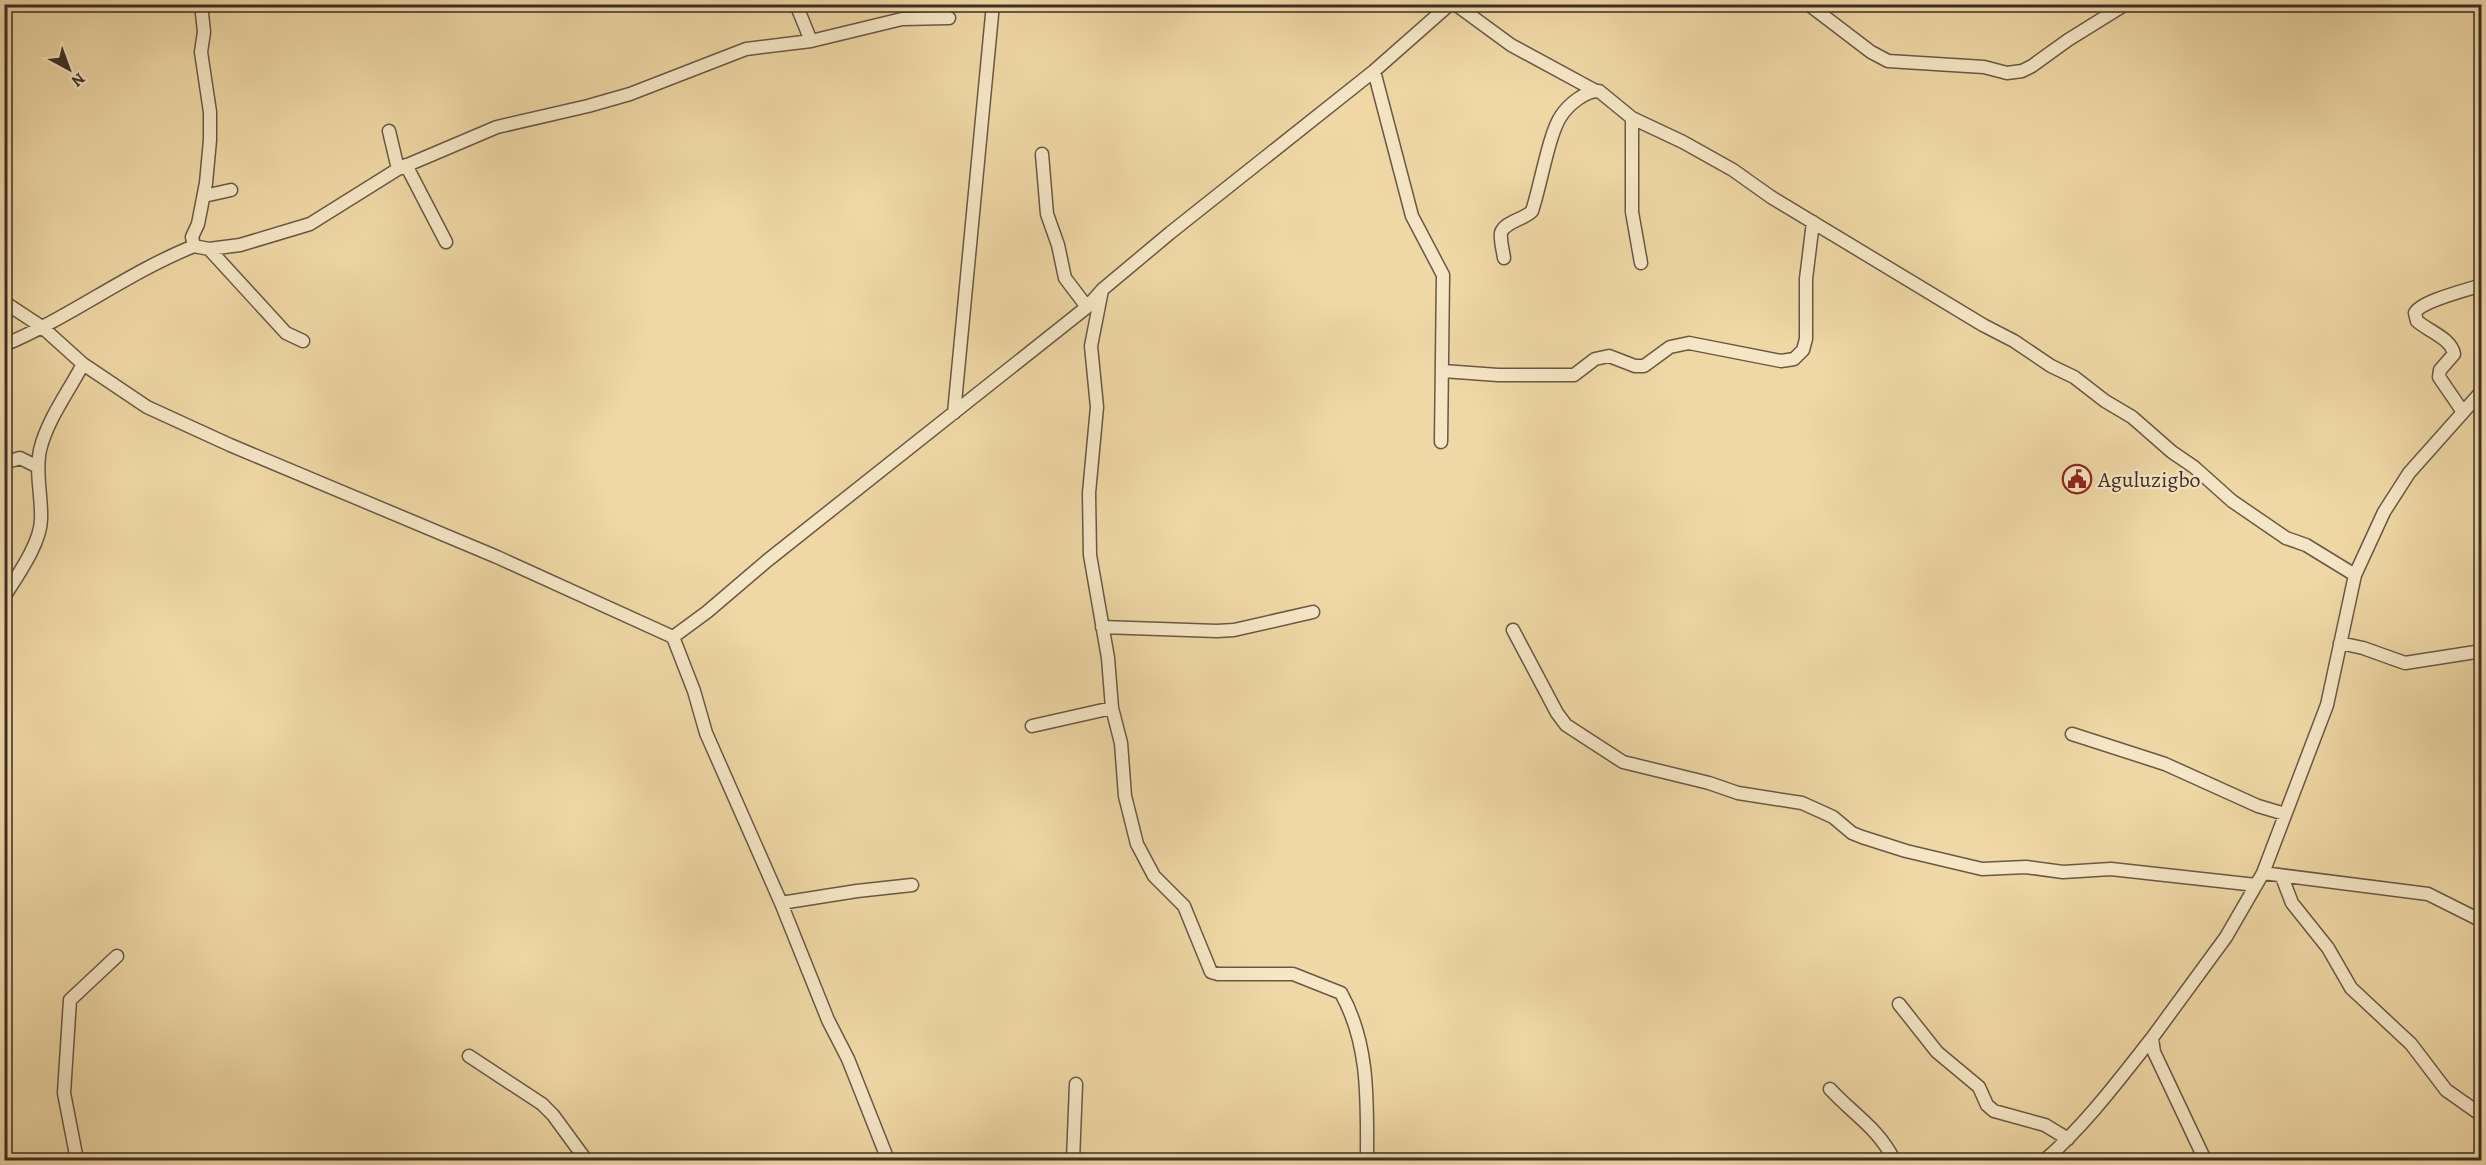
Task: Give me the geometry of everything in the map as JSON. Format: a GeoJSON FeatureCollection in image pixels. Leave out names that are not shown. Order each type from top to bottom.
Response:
{"type":"FeatureCollection","features":[{"type":"Feature","properties":{"kind":"street"},"geometry":{"type":"LineString","coordinates":[[194,246],[192,237],[204,196],[210,140],[210,112],[201,51],[204,32],[201,4]]}},
{"type":"Feature","properties":{"kind":"street"},"geometry":{"type":"LineString","coordinates":[[796,4],[811,41]]}},
{"type":"Feature","properties":{"kind":"street"},"geometry":{"type":"LineString","coordinates":[[954,412],[993,4]]}},
{"type":"Feature","properties":{"kind":"street"},"geometry":{"type":"LineString","coordinates":[[673,637],[1087,307],[1102,289],[1374,71],[1452,4],[1511,45],[1607,96],[1632,118],[1683,142],[1733,170],[1771,197],[1983,325],[2014,341],[2051,366],[2074,376],[2105,401],[2132,417],[2232,501],[2286,538],[2306,545],[2355,575]]}},
{"type":"Feature","properties":{"kind":"street"},"geometry":{"type":"LineString","coordinates":[[1808,4],[1871,52],[1888,61],[1984,68],[2007,73],[2022,71],[2032,66],[2068,40],[2126,4]]}},
{"type":"Feature","properties":{"kind":"street"},"geometry":{"type":"LineString","coordinates":[[4,345],[42,327],[149,266],[194,246],[209,249],[240,245],[310,224],[402,167],[497,127],[630,94],[746,49],[811,41],[902,19],[949,18]]}},
{"type":"Feature","properties":{"kind":"street"},"geometry":{"type":"LineString","coordinates":[[1374,71],[1412,216],[1443,275],[1441,442]]}},
{"type":"Feature","properties":{"kind":"street"},"geometry":{"type":"LineString","coordinates":[[1504,258],[1501,234],[1504,228],[1527,217],[1532,211],[1560,116],[1586,93],[1594,90]]}},
{"type":"Feature","properties":{"kind":"street"},"geometry":{"type":"LineString","coordinates":[[1632,118],[1632,212],[1641,263]]}},
{"type":"Feature","properties":{"kind":"street"},"geometry":{"type":"LineString","coordinates":[[389,131],[402,167],[446,242]]}},
{"type":"Feature","properties":{"kind":"street"},"geometry":{"type":"LineString","coordinates":[[1042,154],[1047,214],[1055,233],[1065,278],[1087,307]]}},
{"type":"Feature","properties":{"kind":"street"},"geometry":{"type":"LineString","coordinates":[[204,196],[231,190]]}},
{"type":"Feature","properties":{"kind":"street"},"geometry":{"type":"LineString","coordinates":[[1443,371],[1498,375],[1574,375],[1595,359],[1609,356],[1635,366],[1644,366],[1670,347],[1689,343],[1781,361],[1794,359],[1803,350],[1806,339],[1806,279],[1813,222]]}},
{"type":"Feature","properties":{"kind":"street"},"geometry":{"type":"LineString","coordinates":[[209,249],[286,333],[303,341]]}},
{"type":"Feature","properties":{"kind":"street"},"geometry":{"type":"LineString","coordinates":[[2463,412],[2439,377],[2440,370],[2454,354],[2453,349],[2417,321],[2415,313],[2417,309],[2431,302],[2481,285]]}},
{"type":"Feature","properties":{"kind":"street"},"geometry":{"type":"LineString","coordinates":[[1102,289],[1091,346],[1097,407],[1089,493],[1090,555],[1112,708],[1121,743],[1125,796],[1137,844],[1154,876],[1184,906],[1211,972],[1218,974],[1293,974],[1341,993],[1358,1033],[1367,1076],[1367,1161]]}},
{"type":"Feature","properties":{"kind":"street"},"geometry":{"type":"LineString","coordinates":[[4,302],[42,327],[83,364],[147,407],[230,445],[497,557],[673,637],[694,691],[705,733],[781,903],[888,1161]]}},
{"type":"Feature","properties":{"kind":"street"},"geometry":{"type":"LineString","coordinates":[[4,597],[28,556],[41,521],[38,467],[41,448],[83,364]]}},
{"type":"Feature","properties":{"kind":"street"},"geometry":{"type":"LineString","coordinates":[[2045,1161],[2116,1085],[2152,1038],[2226,937],[2259,879],[2327,705],[2355,575],[2384,512],[2409,473],[2481,392]]}},
{"type":"Feature","properties":{"kind":"street"},"geometry":{"type":"LineString","coordinates":[[4,463],[20,458],[38,467]]}},
{"type":"Feature","properties":{"kind":"street"},"geometry":{"type":"LineString","coordinates":[[1102,627],[1234,630],[1313,612]]}},
{"type":"Feature","properties":{"kind":"street"},"geometry":{"type":"LineString","coordinates":[[1513,630],[1566,725],[1623,762],[1709,783],[1738,793],[1802,803],[1833,817],[1852,833],[1906,851],[1982,870],[2026,867],[2062,872],[2111,869],[2259,879],[2282,877],[2428,894],[2481,921]]}},
{"type":"Feature","properties":{"kind":"street"},"geometry":{"type":"LineString","coordinates":[[2340,643],[2380,653],[2405,663],[2481,651]]}},
{"type":"Feature","properties":{"kind":"street"},"geometry":{"type":"LineString","coordinates":[[1032,726],[1112,708]]}},
{"type":"Feature","properties":{"kind":"street"},"geometry":{"type":"LineString","coordinates":[[2072,734],[2157,761],[2258,806],[2285,814]]}},
{"type":"Feature","properties":{"kind":"street"},"geometry":{"type":"LineString","coordinates":[[2282,877],[2292,903],[2328,948],[2351,988],[2410,1044],[2446,1090],[2480,1114]]}},
{"type":"Feature","properties":{"kind":"street"},"geometry":{"type":"LineString","coordinates":[[781,903],[912,885]]}},
{"type":"Feature","properties":{"kind":"street"},"geometry":{"type":"LineString","coordinates":[[77,1161],[64,1093],[70,1000],[117,956]]}},
{"type":"Feature","properties":{"kind":"street"},"geometry":{"type":"LineString","coordinates":[[1899,1004],[1937,1052],[1979,1087],[1987,1104],[1994,1112],[2045,1125],[2068,1139]]}},
{"type":"Feature","properties":{"kind":"street"},"geometry":{"type":"LineString","coordinates":[[2152,1038],[2154,1052],[2205,1161]]}},
{"type":"Feature","properties":{"kind":"street"},"geometry":{"type":"LineString","coordinates":[[469,1056],[542,1104],[554,1115],[586,1161]]}},
{"type":"Feature","properties":{"kind":"street"},"geometry":{"type":"LineString","coordinates":[[1073,1161],[1076,1084]]}},
{"type":"Feature","properties":{"kind":"street"},"geometry":{"type":"LineString","coordinates":[[1830,1089],[1844,1104],[1856,1111],[1876,1134],[1894,1161]]}},
{"type":"Feature","properties":{"kind":"place","name":"Aguluzigbo"},"geometry":{"type":"Point","coordinates":[2077,479]}}]}
